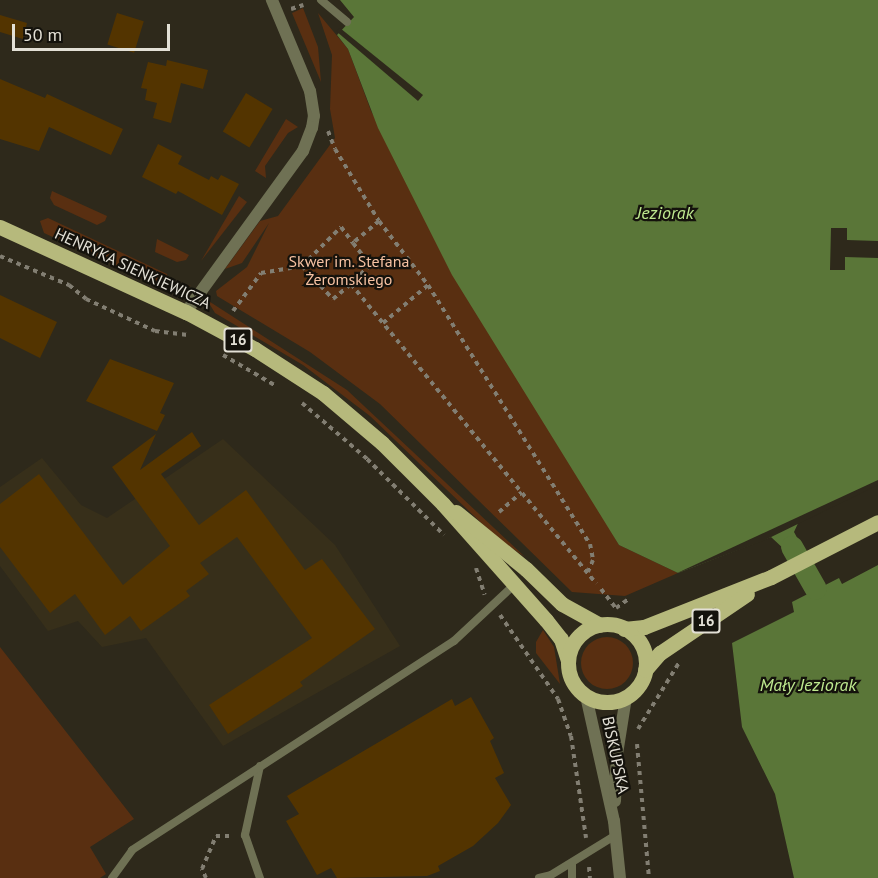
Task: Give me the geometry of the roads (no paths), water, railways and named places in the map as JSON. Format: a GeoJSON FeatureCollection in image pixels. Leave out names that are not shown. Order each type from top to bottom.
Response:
{"type":"FeatureCollection","features":[{"type":"Feature","properties":{"kind":"main road","name":"HENRYKA SIENKIEWICZA"},"geometry":{"type":"LineString","coordinates":[[0,226],[186,312],[255,349],[323,393],[382,443],[443,504],[561,639],[568,660]]}},
{"type":"Feature","properties":{"kind":"main road","name":"HENRYKA SIENKIEWICZA"},"geometry":{"type":"LineString","coordinates":[[443,504],[479,528],[562,604],[600,625]]}},
{"type":"Feature","properties":{"kind":"main road","name":"16"},"geometry":{"type":"LineString","coordinates":[[600,625],[624,628],[644,627],[771,578],[878,522]]}},
{"type":"Feature","properties":{"kind":"main road","name":"16"},"geometry":{"type":"LineString","coordinates":[[626,697],[638,686],[645,670],[660,653],[771,578]]}},
{"type":"Feature","properties":{"kind":"main road"},"geometry":{"type":"LineString","coordinates":[[568,660],[578,637],[600,625]]}},
{"type":"Feature","properties":{"kind":"main road"},"geometry":{"type":"LineString","coordinates":[[624,628],[642,646],[645,670]]}},
{"type":"Feature","properties":{"kind":"main road","name":"16"},"geometry":{"type":"LineString","coordinates":[[568,660],[570,676],[586,696]]}},
{"type":"Feature","properties":{"kind":"main road"},"geometry":{"type":"LineString","coordinates":[[586,696],[610,702],[626,697]]}},
{"type":"Feature","properties":{"kind":"street"},"geometry":{"type":"LineString","coordinates":[[186,312],[303,151],[312,128],[314,116],[310,91],[272,0]]}},
{"type":"Feature","properties":{"kind":"street","name":"BISKUPSKA"},"geometry":{"type":"LineString","coordinates":[[586,696],[614,820],[620,878]]}},
{"type":"Feature","properties":{"kind":"street","name":"BISKUPSKA"},"geometry":{"type":"LineString","coordinates":[[614,820],[617,754],[626,697]]}},
{"type":"Feature","properties":{"kind":"lane"},"geometry":{"type":"LineString","coordinates":[[321,0],[347,22]]}},
{"type":"Feature","properties":{"kind":"lane"},"geometry":{"type":"LineString","coordinates":[[112,878],[132,850],[454,641],[514,585]]}},
{"type":"Feature","properties":{"kind":"lane"},"geometry":{"type":"LineString","coordinates":[[260,766],[245,835],[253,868],[260,878]]}},
{"type":"Feature","properties":{"kind":"lane"},"geometry":{"type":"LineString","coordinates":[[539,878],[576,861],[616,835]]}},
{"type":"Feature","properties":{"kind":"lane"},"geometry":{"type":"LineString","coordinates":[[572,878],[576,861]]}},
{"type":"Feature","properties":{"kind":"water","name":"Jeziorak"},"geometry":{"type":"Polygon","coordinates":[[[340,0],[878,0],[878,482],[800,519],[794,532],[800,543],[785,550],[771,537],[678,573],[619,545],[452,275],[378,128],[348,49],[337,35],[354,17],[340,0]]]}},
{"type":"Feature","properties":{"kind":"water","name":"Mały Jeziorak"},"geometry":{"type":"Polygon","coordinates":[[[878,565],[878,878],[794,878],[775,794],[742,727],[732,643],[794,612],[792,602],[839,578],[842,584],[878,565]]]}},
{"type":"Feature","properties":{"kind":"waterway"},"geometry":{"type":"LineString","coordinates":[[792,547],[816,589]]}},
{"type":"Feature","properties":{"kind":"park label","name":"Skwer im. Stefana Żeromskiego"},"geometry":{"type":"Point","coordinates":[349,270]}}]}
